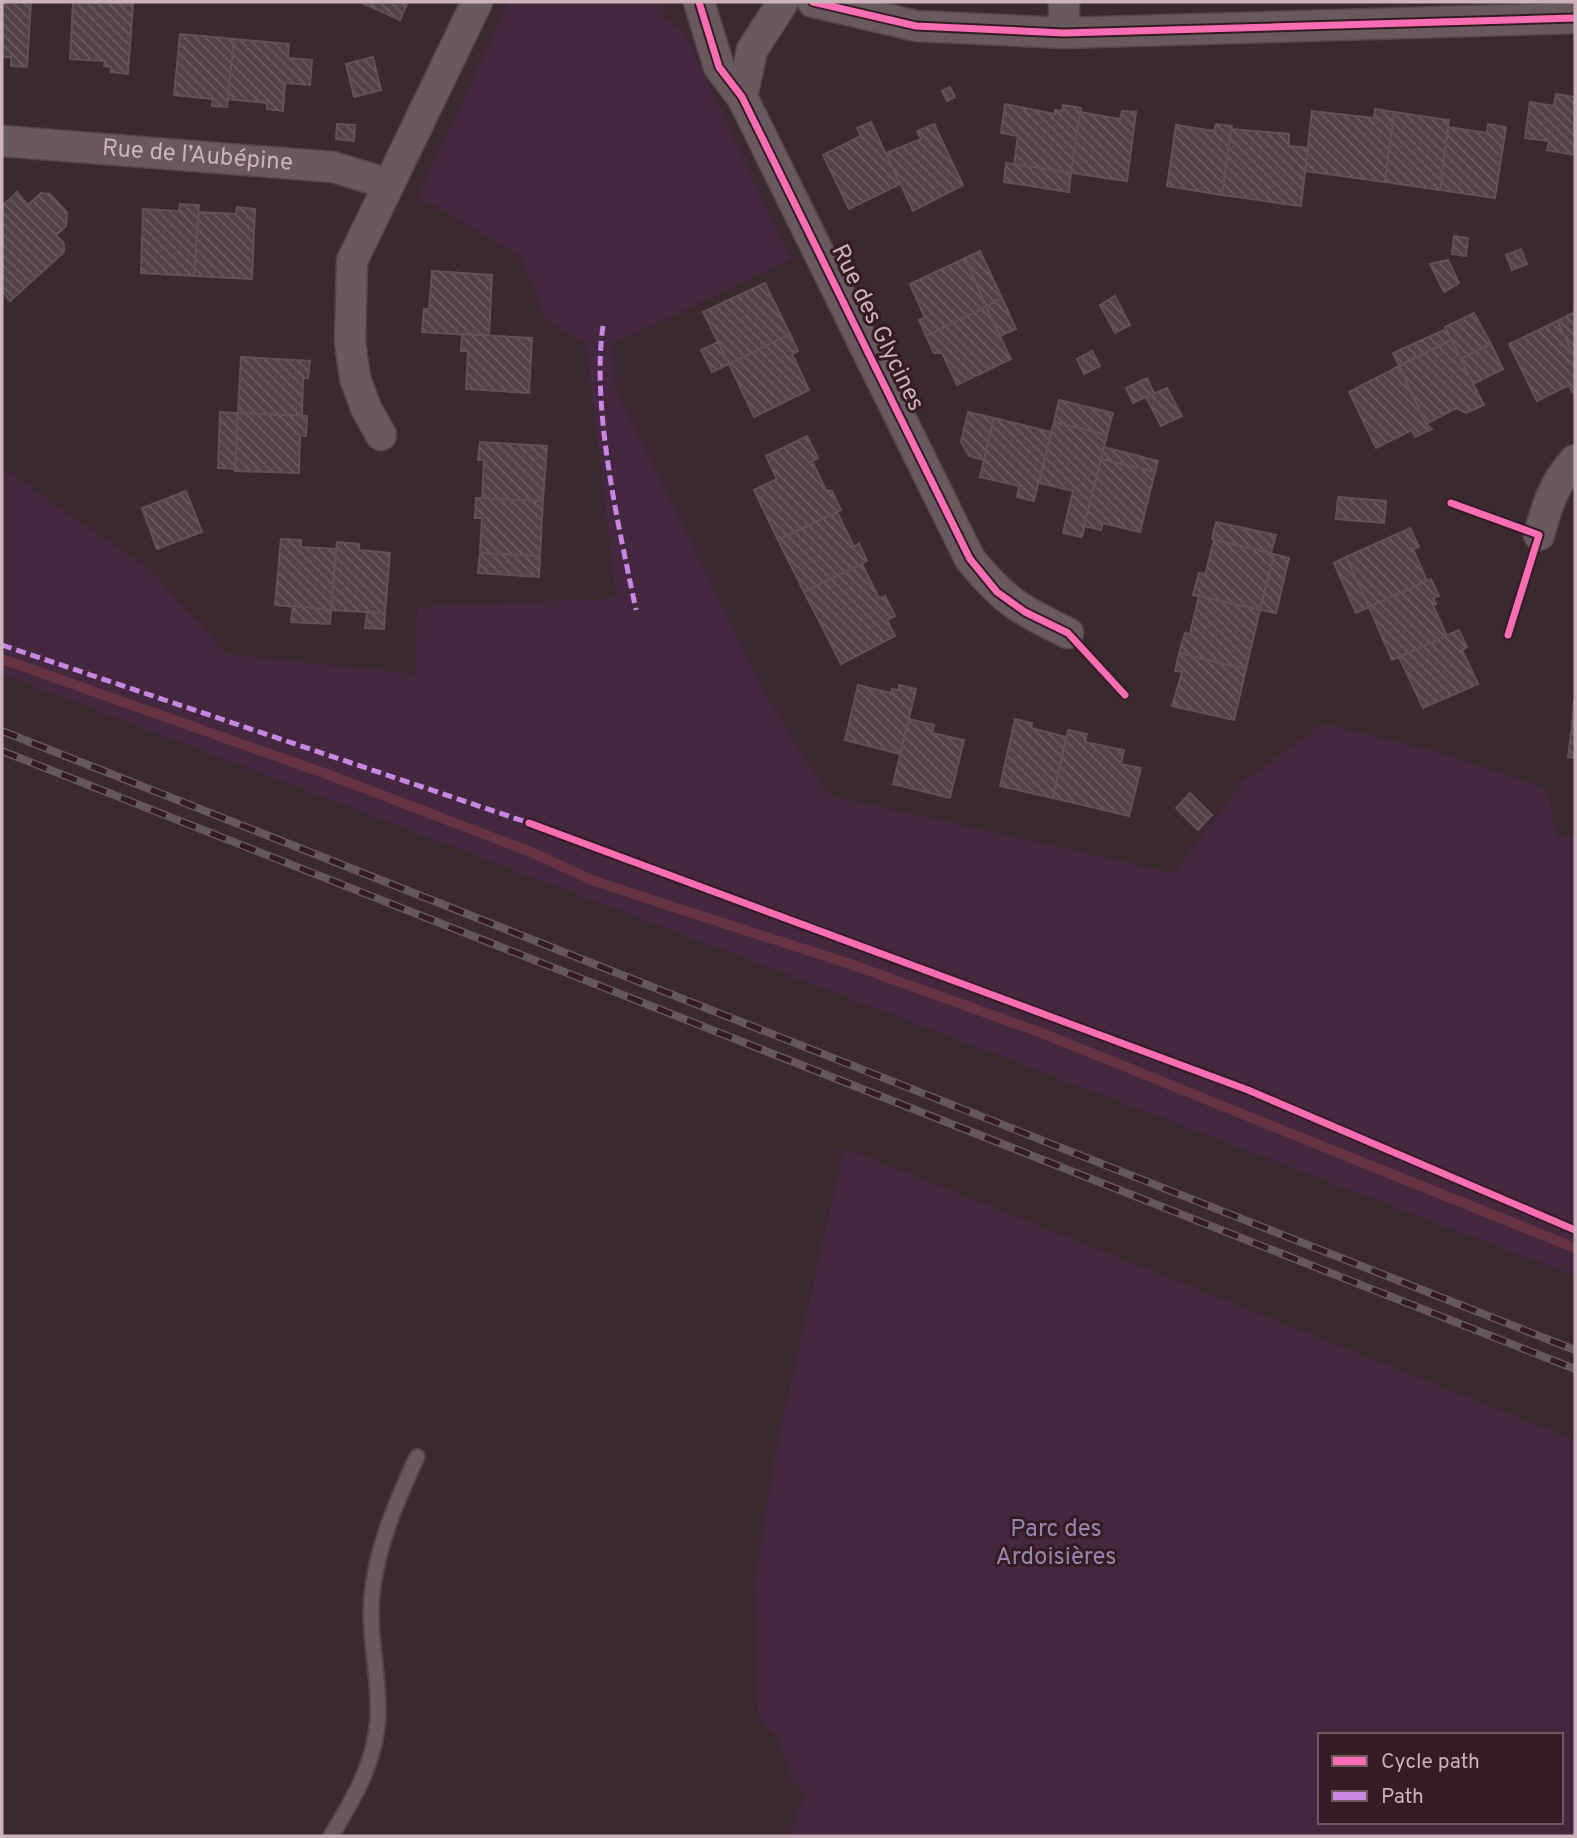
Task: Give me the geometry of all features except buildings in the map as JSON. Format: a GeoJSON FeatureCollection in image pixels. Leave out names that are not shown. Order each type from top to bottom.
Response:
{"type":"FeatureCollection","features":[{"type":"Feature","properties":{"kind":"street"},"geometry":{"type":"LineString","coordinates":[[381,435],[366,408],[355,378],[350,342],[352,261],[477,2]]}},
{"type":"Feature","properties":{"kind":"street","name":"Rue des Glycines"},"geometry":{"type":"LineString","coordinates":[[699,2],[719,67],[742,97],[970,559],[997,592],[1025,612],[1068,633]]}},
{"type":"Feature","properties":{"kind":"street"},"geometry":{"type":"LineString","coordinates":[[742,97],[752,50],[783,2]]}},
{"type":"Feature","properties":{"kind":"street"},"geometry":{"type":"LineString","coordinates":[[813,2],[916,26],[1064,33],[1568,13]]}},
{"type":"Feature","properties":{"kind":"street"},"geometry":{"type":"LineString","coordinates":[[1064,2],[1064,33]]}},
{"type":"Feature","properties":{"kind":"street","name":"Rue de l’Aubépine"},"geometry":{"type":"LineString","coordinates":[[2,141],[333,167],[389,184]]}},
{"type":"Feature","properties":{"kind":"street"},"geometry":{"type":"LineString","coordinates":[[1539,535],[1548,502],[1560,476],[1575,460]]}},
{"type":"Feature","properties":{"kind":"lane"},"geometry":{"type":"LineString","coordinates":[[331,1836],[362,1784],[375,1741],[378,1716],[372,1641],[372,1594],[381,1548],[396,1501],[416,1457]]}},
{"type":"Feature","properties":{"kind":"green space"},"geometry":{"type":"Polygon","coordinates":[[[509,2],[666,2],[662,15],[684,32],[791,260],[612,344],[614,386],[766,695],[821,785],[831,796],[1174,873],[1244,781],[1323,724],[1430,750],[1547,789],[1557,838],[1575,835],[1575,1276],[2,674],[2,468],[151,571],[226,654],[416,674],[417,607],[616,598],[586,343],[546,320],[521,257],[418,196],[509,2]]]}},
{"type":"Feature","properties":{"kind":"green space","name":"Parc des Ardoisières"},"geometry":{"type":"Polygon","coordinates":[[[844,1148],[1575,1440],[1575,1836],[790,1836],[805,1793],[793,1781],[779,1739],[757,1714],[755,1578],[777,1445],[844,1148]]]}},
{"type":"Feature","properties":{"kind":"waterway"},"geometry":{"type":"LineString","coordinates":[[2,659],[332,776],[531,852],[594,881],[853,965],[1039,1032],[1575,1248]]}},
{"type":"Feature","properties":{"kind":"railway"},"geometry":{"type":"LineString","coordinates":[[2,731],[1575,1350]]}},
{"type":"Feature","properties":{"kind":"railway"},"geometry":{"type":"LineString","coordinates":[[2,751],[1575,1369]]}},
{"type":"Feature","properties":{"kind":"marked path"},"geometry":{"type":"LineString","coordinates":[[603,326],[600,358],[604,430],[615,506],[636,610]]}},
{"type":"Feature","properties":{"kind":"marked path"},"geometry":{"type":"LineString","coordinates":[[2,645],[532,824]]}},
{"type":"Feature","properties":{"kind":"cycle path"},"geometry":{"type":"LineString","coordinates":[[699,2],[719,67],[742,97],[970,559],[997,592],[1025,612],[1068,633],[1125,695]]}},
{"type":"Feature","properties":{"kind":"cycle path"},"geometry":{"type":"LineString","coordinates":[[813,2],[916,26],[1064,33],[1575,18]]}},
{"type":"Feature","properties":{"kind":"cycle path"},"geometry":{"type":"LineString","coordinates":[[1451,503],[1539,535],[1508,635]]}},
{"type":"Feature","properties":{"kind":"cycle path"},"geometry":{"type":"LineString","coordinates":[[529,823],[1248,1090],[1575,1230]]}}]}
